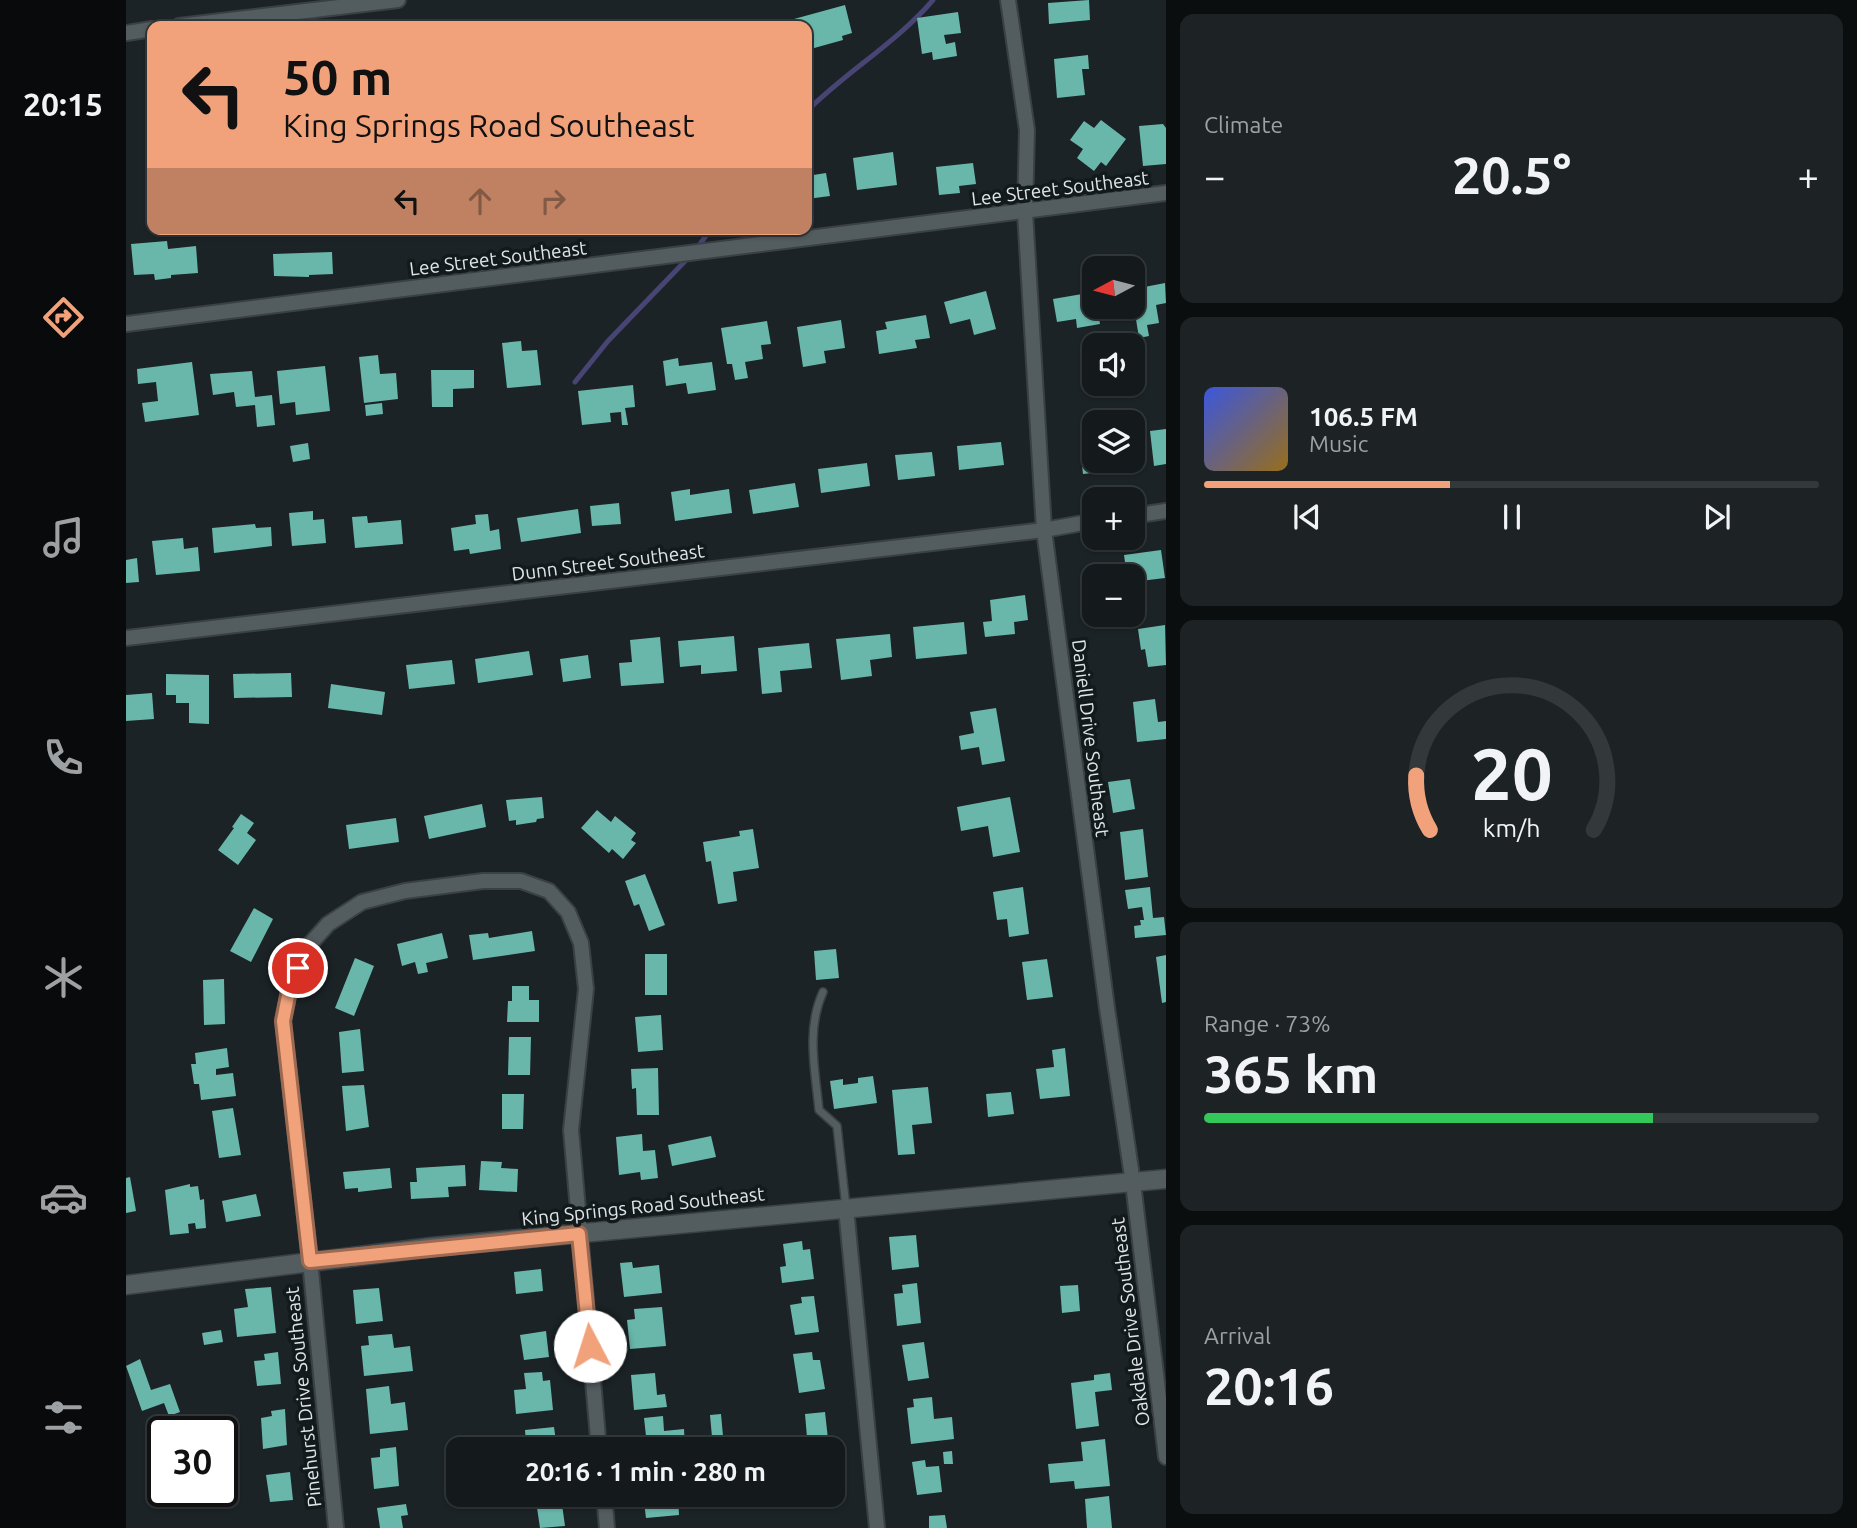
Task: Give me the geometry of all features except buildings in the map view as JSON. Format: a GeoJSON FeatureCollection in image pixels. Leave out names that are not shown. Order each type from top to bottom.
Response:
{"type":"FeatureCollection","features":[{"type":"Feature","properties":{"kind":"street"},"geometry":{"type":"LineString","coordinates":[[221,21],[398,0]]}},
{"type":"Feature","properties":{"kind":"street","name":"Daniell Drive Southeast"},"geometry":{"type":"LineString","coordinates":[[1008,0],[1027,130],[1025,212],[1044,530],[1107,1008],[1133,1183]]}},
{"type":"Feature","properties":{"kind":"street"},"geometry":{"type":"LineString","coordinates":[[126,33],[147,30]]}},
{"type":"Feature","properties":{"kind":"street","name":"Lee Street Southeast"},"geometry":{"type":"LineString","coordinates":[[126,324],[1166,193]]}},
{"type":"Feature","properties":{"kind":"street"},"geometry":{"type":"LineString","coordinates":[[1145,514],[1166,511]]}},
{"type":"Feature","properties":{"kind":"street","name":"Dunn Street Southeast"},"geometry":{"type":"LineString","coordinates":[[126,638],[1044,530],[1082,523]]}},
{"type":"Feature","properties":{"kind":"street","name":"Pinehurst Drive Southeast"},"geometry":{"type":"LineString","coordinates":[[335,1528],[310,1261],[283,1021],[290,986],[305,950],[328,924],[362,902],[405,891],[483,881],[521,881],[549,891],[569,912],[582,943],[586,989],[571,1130],[598,1437]]}},
{"type":"Feature","properties":{"kind":"street","name":"King Springs Road Southeast"},"geometry":{"type":"LineString","coordinates":[[126,1285],[310,1261],[1166,1179]]}},
{"type":"Feature","properties":{"kind":"street","name":"Oakdale Drive Southeast"},"geometry":{"type":"LineString","coordinates":[[1133,1183],[1166,1457]]}},
{"type":"Feature","properties":{"kind":"street"},"geometry":{"type":"LineString","coordinates":[[846,1208],[877,1528]]}},
{"type":"Feature","properties":{"kind":"street"},"geometry":{"type":"LineString","coordinates":[[605,1507],[607,1528]]}},
{"type":"Feature","properties":{"kind":"lane"},"geometry":{"type":"LineString","coordinates":[[823,992],[816,1008],[812,1032],[817,1094],[819,1110],[837,1126],[846,1208]]}},
{"type":"Feature","properties":{"kind":"waterway"},"geometry":{"type":"LineString","coordinates":[[812,106],[903,30],[933,0]]}},
{"type":"Feature","properties":{"kind":"waterway"},"geometry":{"type":"LineString","coordinates":[[697,248],[707,235]]}},
{"type":"Feature","properties":{"kind":"waterway"},"geometry":{"type":"LineString","coordinates":[[575,382],[608,341],[690,256]]}},
{"type":"Feature","properties":{"kind":"route"},"geometry":{"type":"LineString","coordinates":[[298,968],[290,986],[283,1021],[310,1261],[579,1234],[590,1346]]}}]}
